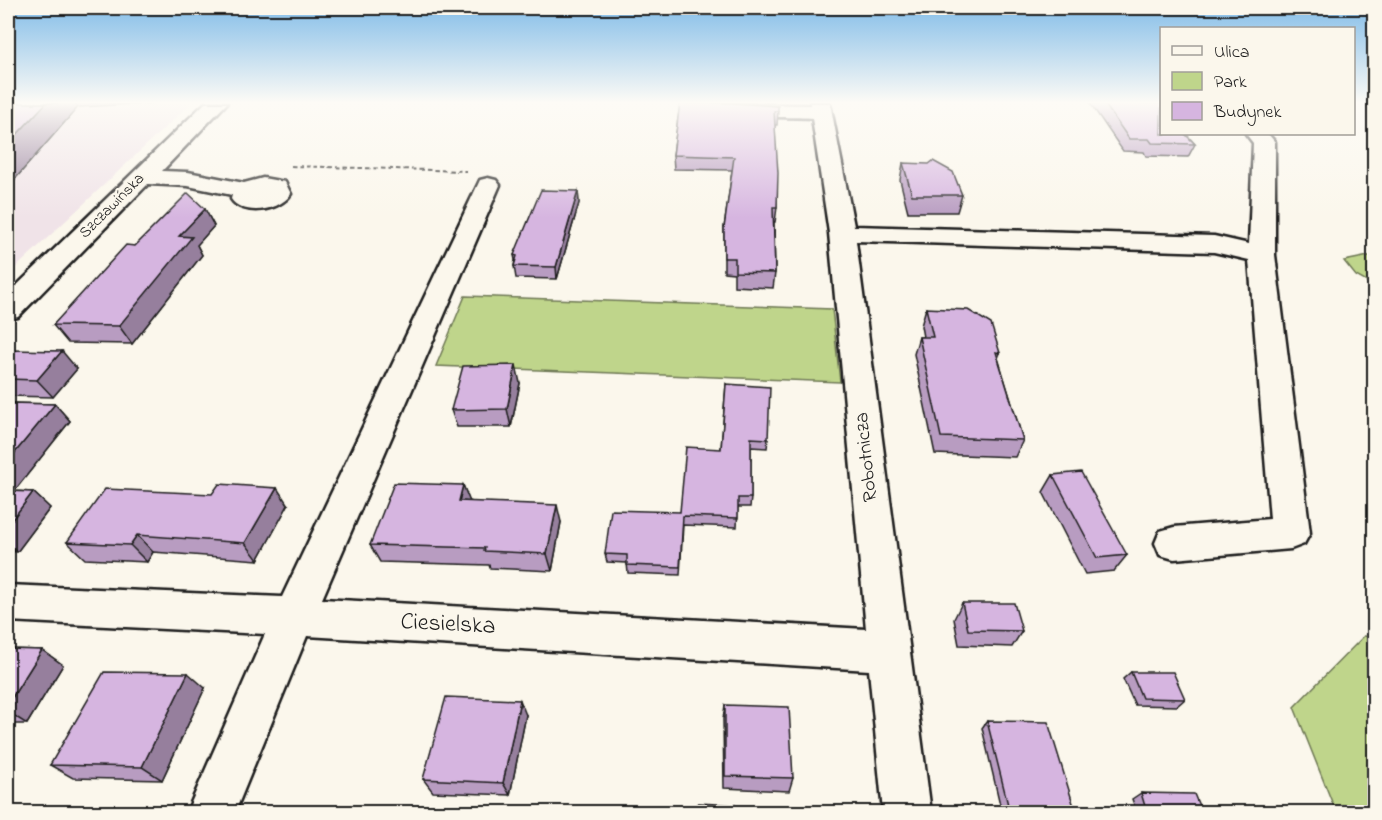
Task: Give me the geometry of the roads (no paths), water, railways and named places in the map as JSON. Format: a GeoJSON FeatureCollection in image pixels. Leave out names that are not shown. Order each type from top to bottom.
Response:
{"type":"FeatureCollection","features":[{"type":"Feature","properties":{"kind":"street","name":"Szczawińska"},"geometry":{"type":"LineString","coordinates":[[8,310],[178,141]]}},
{"type":"Feature","properties":{"kind":"street","name":"Robotnicza"},"geometry":{"type":"LineString","coordinates":[[826,141],[842,232],[907,813]]}},
{"type":"Feature","properties":{"kind":"street"},"geometry":{"type":"LineString","coordinates":[[1174,543],[1292,533],[1287,506],[1262,255],[1263,141]]}},
{"type":"Feature","properties":{"kind":"street"},"geometry":{"type":"LineString","coordinates":[[141,177],[188,179],[245,191]]}},
{"type":"Feature","properties":{"kind":"street"},"geometry":{"type":"LineString","coordinates":[[210,813],[294,616],[488,185]]}},
{"type":"Feature","properties":{"kind":"street"},"geometry":{"type":"LineString","coordinates":[[842,232],[1055,237],[1214,244],[1262,255]]}},
{"type":"Feature","properties":{"kind":"street","name":"Ciesielska"},"geometry":{"type":"LineString","coordinates":[[8,603],[294,616],[888,651]]}}]}
